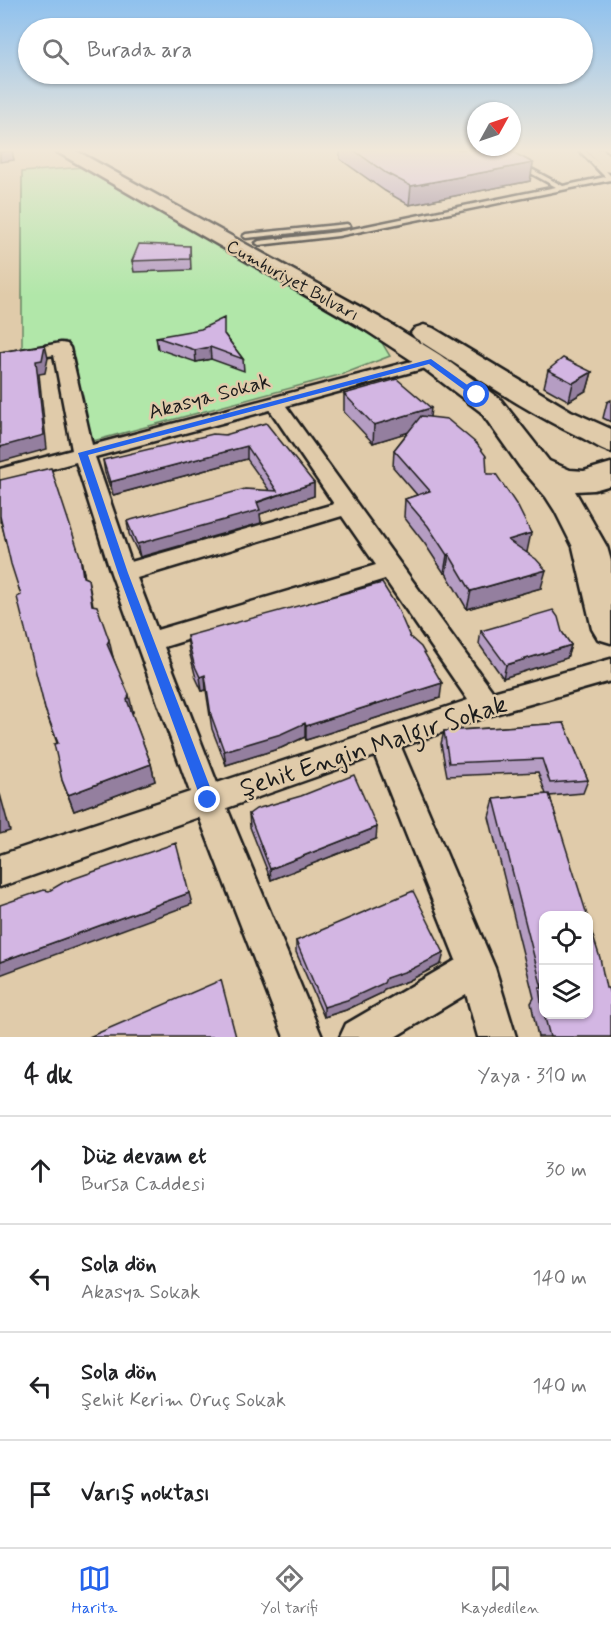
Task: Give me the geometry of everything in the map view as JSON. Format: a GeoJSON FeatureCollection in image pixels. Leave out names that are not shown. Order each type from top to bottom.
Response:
{"type":"FeatureCollection","features":[{"type":"Feature","properties":{"kind":"main road","name":"Cumhuriyet Bulvarı"},"geometry":{"type":"LineString","coordinates":[[147,197],[373,324],[434,351]]}},
{"type":"Feature","properties":{"kind":"main road","name":"Cumhuriyet Bulvarı"},"geometry":{"type":"LineString","coordinates":[[175,197],[252,239],[434,351]]}},
{"type":"Feature","properties":{"kind":"main road"},"geometry":{"type":"LineString","coordinates":[[434,351],[601,437]]}},
{"type":"Feature","properties":{"kind":"main road"},"geometry":{"type":"LineString","coordinates":[[434,351],[491,406],[559,490],[590,547],[611,629]]}},
{"type":"Feature","properties":{"kind":"main road"},"geometry":{"type":"LineString","coordinates":[[601,437],[575,426],[548,427],[530,436],[526,444],[533,460],[564,479],[593,480],[611,473]]}},
{"type":"Feature","properties":{"kind":"street"},"geometry":{"type":"LineString","coordinates":[[0,359],[61,348],[83,453],[123,573],[208,800],[303,1037]]}},
{"type":"Feature","properties":{"kind":"street","name":"Akasya Sokak"},"geometry":{"type":"LineString","coordinates":[[0,476],[275,404],[434,351]]}},
{"type":"Feature","properties":{"kind":"street"},"geometry":{"type":"LineString","coordinates":[[275,404],[487,705]]}},
{"type":"Feature","properties":{"kind":"street"},"geometry":{"type":"LineString","coordinates":[[123,573],[348,507]]}},
{"type":"Feature","properties":{"kind":"street"},"geometry":{"type":"LineString","coordinates":[[149,642],[391,569]]}},
{"type":"Feature","properties":{"kind":"street","name":"Şehit Engin Malgır Sokak"},"geometry":{"type":"LineString","coordinates":[[0,871],[487,705],[611,670]]}},
{"type":"Feature","properties":{"kind":"street"},"geometry":{"type":"LineString","coordinates":[[384,741],[477,968],[497,1037]]}},
{"type":"Feature","properties":{"kind":"street"},"geometry":{"type":"LineString","coordinates":[[359,1037],[477,968]]}},
{"type":"Feature","properties":{"kind":"lane"},"geometry":{"type":"LineString","coordinates":[[252,239],[338,234],[516,197]]}},
{"type":"Feature","properties":{"kind":"lane"},"geometry":{"type":"LineString","coordinates":[[252,239],[328,227],[381,225]]}},
{"type":"Feature","properties":{"kind":"green space"},"geometry":{"type":"Polygon","coordinates":[[[22,197],[136,197],[381,341],[390,356],[343,374],[93,441],[65,341],[22,349],[22,197]]]}},
{"type":"Feature","properties":{"kind":"building"},"geometry":{"type":"Polygon","coordinates":[[[139,244],[190,246],[190,259],[132,261],[139,244]]]}},
{"type":"Feature","properties":{"kind":"building"},"geometry":{"type":"Polygon","coordinates":[[[224,318],[224,334],[243,359],[210,347],[195,350],[156,337],[201,329],[224,318]]]}},
{"type":"Feature","properties":{"kind":"building"},"geometry":{"type":"Polygon","coordinates":[[[45,345],[42,360],[36,361],[44,435],[0,447],[0,352],[45,345]]]}},
{"type":"Feature","properties":{"kind":"building"},"geometry":{"type":"Polygon","coordinates":[[[563,358],[592,372],[573,383],[548,370],[563,358]]]}},
{"type":"Feature","properties":{"kind":"building"},"geometry":{"type":"Polygon","coordinates":[[[397,379],[431,408],[374,425],[344,394],[397,379]]]}},
{"type":"Feature","properties":{"kind":"building"},"geometry":{"type":"Polygon","coordinates":[[[421,416],[447,419],[477,444],[486,456],[487,474],[496,474],[518,507],[531,533],[508,540],[536,559],[546,570],[471,591],[449,554],[447,555],[428,526],[405,499],[430,491],[394,450],[421,416]]]}},
{"type":"Feature","properties":{"kind":"building"},"geometry":{"type":"Polygon","coordinates":[[[266,423],[314,483],[257,502],[260,510],[137,544],[127,521],[245,489],[277,491],[247,446],[110,482],[103,460],[213,434],[225,435],[266,423]]]}},
{"type":"Feature","properties":{"kind":"building"},"geometry":{"type":"Polygon","coordinates":[[[51,468],[80,556],[83,577],[88,579],[92,605],[97,606],[109,640],[107,644],[129,695],[127,700],[151,764],[68,795],[62,780],[54,744],[58,743],[45,709],[17,597],[21,595],[0,516],[0,480],[51,468]]]}},
{"type":"Feature","properties":{"kind":"building"},"geometry":{"type":"Polygon","coordinates":[[[382,583],[397,607],[410,637],[421,647],[442,683],[306,726],[305,723],[281,734],[224,751],[211,715],[205,675],[200,677],[194,664],[187,636],[382,583]]]}},
{"type":"Feature","properties":{"kind":"building"},"geometry":{"type":"Polygon","coordinates":[[[553,610],[558,617],[562,632],[571,645],[506,665],[481,631],[553,610]]]}},
{"type":"Feature","properties":{"kind":"building"},"geometry":{"type":"Polygon","coordinates":[[[564,723],[588,780],[550,783],[542,759],[449,763],[444,731],[564,723]]]}},
{"type":"Feature","properties":{"kind":"building"},"geometry":{"type":"Polygon","coordinates":[[[354,775],[377,827],[270,869],[249,814],[256,809],[301,796],[354,775]]]}},
{"type":"Feature","properties":{"kind":"building"},"geometry":{"type":"Polygon","coordinates":[[[549,794],[586,911],[539,911],[539,976],[494,799],[549,794]]]}},
{"type":"Feature","properties":{"kind":"building"},"geometry":{"type":"Polygon","coordinates":[[[176,843],[189,893],[0,962],[0,905],[44,890],[49,891],[64,882],[176,843]]]}},
{"type":"Feature","properties":{"kind":"building"},"geometry":{"type":"Polygon","coordinates":[[[413,891],[444,953],[410,970],[386,978],[384,983],[347,1000],[324,1007],[296,941],[413,891]]]}},
{"type":"Feature","properties":{"kind":"building"},"geometry":{"type":"Polygon","coordinates":[[[593,936],[606,988],[611,997],[611,1037],[550,1037],[545,1019],[593,1019],[593,936]]]}},
{"type":"Feature","properties":{"kind":"building"},"geometry":{"type":"Polygon","coordinates":[[[221,980],[236,1037],[89,1037],[221,980]]]}},
{"type":"Feature","properties":{"kind":"route"},"geometry":{"type":"LineString","coordinates":[[208,800],[123,573],[83,453],[431,361],[477,395]]}}]}
